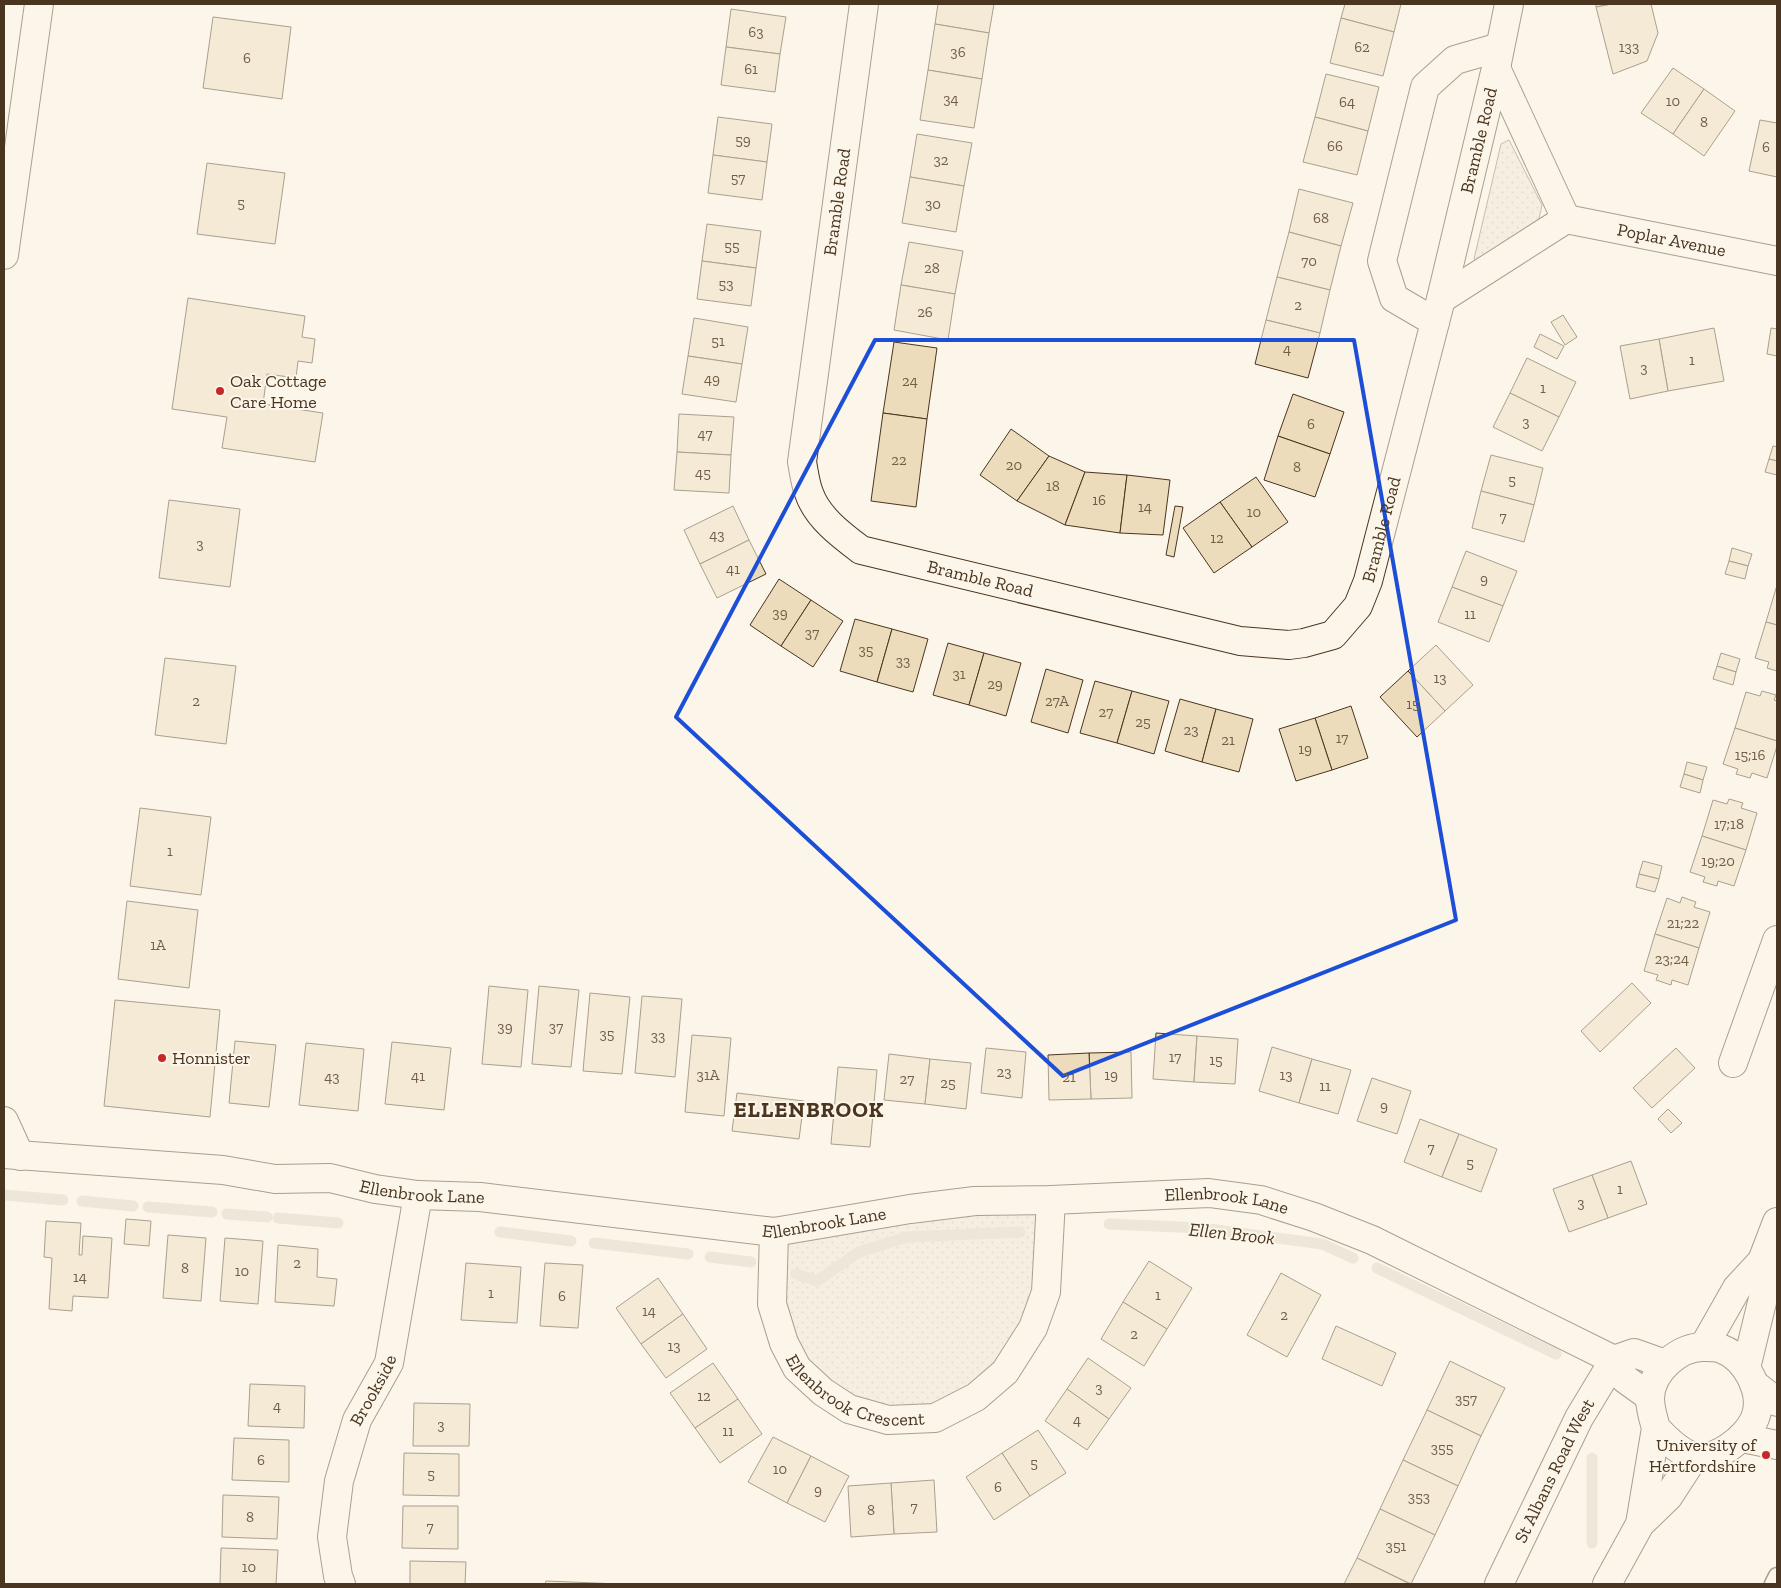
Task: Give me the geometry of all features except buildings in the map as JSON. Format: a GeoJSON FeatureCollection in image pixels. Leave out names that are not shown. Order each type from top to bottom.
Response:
{"type":"FeatureCollection","features":[{"type":"Feature","properties":{"kind":"street"},"geometry":{"type":"LineString","coordinates":[[4,255],[39,4]]}},
{"type":"Feature","properties":{"kind":"street","name":"Bramble Road"},"geometry":{"type":"LineString","coordinates":[[864,4],[802,462],[809,494],[820,512],[835,531],[861,550],[1240,641],[1289,645],[1333,635],[1358,606],[1368,581],[1438,310],[1509,4]]}},
{"type":"Feature","properties":{"kind":"street"},"geometry":{"type":"LineString","coordinates":[[1498,58],[1566,219],[1438,310],[1394,298],[1382,261],[1425,87],[1455,60],[1498,58]]}},
{"type":"Feature","properties":{"kind":"street","name":"Poplar Avenue"},"geometry":{"type":"LineString","coordinates":[[1566,219],[1777,261]]}},
{"type":"Feature","properties":{"kind":"street"},"geometry":{"type":"LineString","coordinates":[[1733,1062],[1777,940]]}},
{"type":"Feature","properties":{"kind":"street"},"geometry":{"type":"LineString","coordinates":[[4,1121],[12,1155]]}},
{"type":"Feature","properties":{"kind":"street","name":"Ellenbrook Lane"},"geometry":{"type":"LineString","coordinates":[[12,1155],[223,1170],[275,1179],[330,1178],[374,1190],[480,1197],[774,1232],[910,1209],[975,1201],[1050,1200],[1209,1193],[1260,1200],[1314,1217],[1372,1240],[1614,1360]]}},
{"type":"Feature","properties":{"kind":"street","name":"Brookside"},"geometry":{"type":"LineString","coordinates":[[341,1584],[332,1538],[339,1481],[357,1420],[389,1363],[418,1194]]}},
{"type":"Feature","properties":{"kind":"street","name":"Ellenbrook Crescent"},"geometry":{"type":"LineString","coordinates":[[774,1232],[772,1304],[784,1342],[797,1368],[823,1392],[849,1409],[888,1420],[935,1418],[976,1396],[1005,1372],[1033,1328],[1046,1292],[1050,1200]]}},
{"type":"Feature","properties":{"kind":"street"},"geometry":{"type":"LineString","coordinates":[[1704,1346],[1737,1288],[1762,1261],[1777,1222]]}},
{"type":"Feature","properties":{"kind":"street"},"geometry":{"type":"LineString","coordinates":[[1656,1428],[1678,1449],[1694,1457],[1707,1456],[1724,1451],[1742,1438],[1755,1418],[1758,1402],[1750,1376],[1764,1294],[1762,1261]]}},
{"type":"Feature","properties":{"kind":"street"},"geometry":{"type":"LineString","coordinates":[[1640,1524],[1656,1428],[1650,1397],[1656,1378],[1666,1364],[1687,1351],[1704,1346],[1721,1348],[1734,1356],[1750,1376],[1777,1402]]}},
{"type":"Feature","properties":{"kind":"street"},"geometry":{"type":"LineString","coordinates":[[1650,1397],[1625,1379],[1614,1360],[1634,1353],[1666,1364]]}},
{"type":"Feature","properties":{"kind":"street","name":"St Albans Road West"},"geometry":{"type":"LineString","coordinates":[[1499,1584],[1579,1418],[1614,1360]]}},
{"type":"Feature","properties":{"kind":"street"},"geometry":{"type":"LineString","coordinates":[[1742,1438],[1777,1445]]}},
{"type":"Feature","properties":{"kind":"street"},"geometry":{"type":"LineString","coordinates":[[1607,1584],[1640,1524],[1668,1497],[1694,1457]]}},
{"type":"Feature","properties":{"kind":"lane"},"geometry":{"type":"LineString","coordinates":[[1773,1584],[1777,1576]]}},
{"type":"Feature","properties":{"kind":"highlighted area"},"geometry":{"type":"Polygon","coordinates":[[[875,340],[1354,340],[1456,920],[1063,1076],[676,717],[875,340]]]}},
{"type":"Feature","properties":{"kind":"shaded area"},"geometry":{"type":"Polygon","coordinates":[[[1509,140],[1542,205],[1539,219],[1481,261],[1474,259],[1501,144],[1509,140]]]}},
{"type":"Feature","properties":{"kind":"shaded area"},"geometry":{"type":"Polygon","coordinates":[[[1051,1200],[1033,1328],[935,1418],[849,1409],[784,1343],[774,1232],[1051,1200]]]}},
{"type":"Feature","properties":{"kind":"waterway","name":"Ellen Brook"},"geometry":{"type":"LineString","coordinates":[[4,1195],[63,1200]]}},
{"type":"Feature","properties":{"kind":"waterway","name":"Ellen Brook"},"geometry":{"type":"LineString","coordinates":[[82,1201],[133,1206]]}},
{"type":"Feature","properties":{"kind":"waterway","name":"Ellen Brook"},"geometry":{"type":"LineString","coordinates":[[148,1207],[212,1212]]}},
{"type":"Feature","properties":{"kind":"waterway","name":"Ellen Brook"},"geometry":{"type":"LineString","coordinates":[[227,1214],[267,1217]]}},
{"type":"Feature","properties":{"kind":"waterway","name":"Ellen Brook"},"geometry":{"type":"LineString","coordinates":[[278,1218],[338,1223]]}},
{"type":"Feature","properties":{"kind":"waterway","name":"Ellen Brook"},"geometry":{"type":"LineString","coordinates":[[1109,1224],[1202,1228],[1322,1244],[1353,1258]]}},
{"type":"Feature","properties":{"kind":"waterway","name":"Ellen Brook"},"geometry":{"type":"LineString","coordinates":[[500,1232],[571,1241]]}},
{"type":"Feature","properties":{"kind":"waterway","name":"Ellen Brook"},"geometry":{"type":"LineString","coordinates":[[796,1274],[817,1281],[859,1252],[907,1237],[1020,1232]]}},
{"type":"Feature","properties":{"kind":"waterway","name":"Ellen Brook"},"geometry":{"type":"LineString","coordinates":[[594,1243],[688,1254]]}},
{"type":"Feature","properties":{"kind":"waterway","name":"Ellen Brook"},"geometry":{"type":"LineString","coordinates":[[710,1257],[751,1262]]}},
{"type":"Feature","properties":{"kind":"waterway","name":"Ellen Brook"},"geometry":{"type":"LineString","coordinates":[[1377,1268],[1556,1354]]}},
{"type":"Feature","properties":{"kind":"waterway"},"geometry":{"type":"LineString","coordinates":[[1592,1458],[1592,1543]]}},
{"type":"Feature","properties":{"kind":"place","name":"Oak Cottage Care Home"},"geometry":{"type":"Point","coordinates":[220,391]}},
{"type":"Feature","properties":{"kind":"place","name":"Honnister"},"geometry":{"type":"Point","coordinates":[162,1058]}},
{"type":"Feature","properties":{"kind":"place","name":"University of Hertfordshire"},"geometry":{"type":"Point","coordinates":[1766,1455]}},
{"type":"Feature","properties":{"kind":"district","name":"ELLENBROOK"},"geometry":{"type":"Point","coordinates":[809,1109]}}]}
